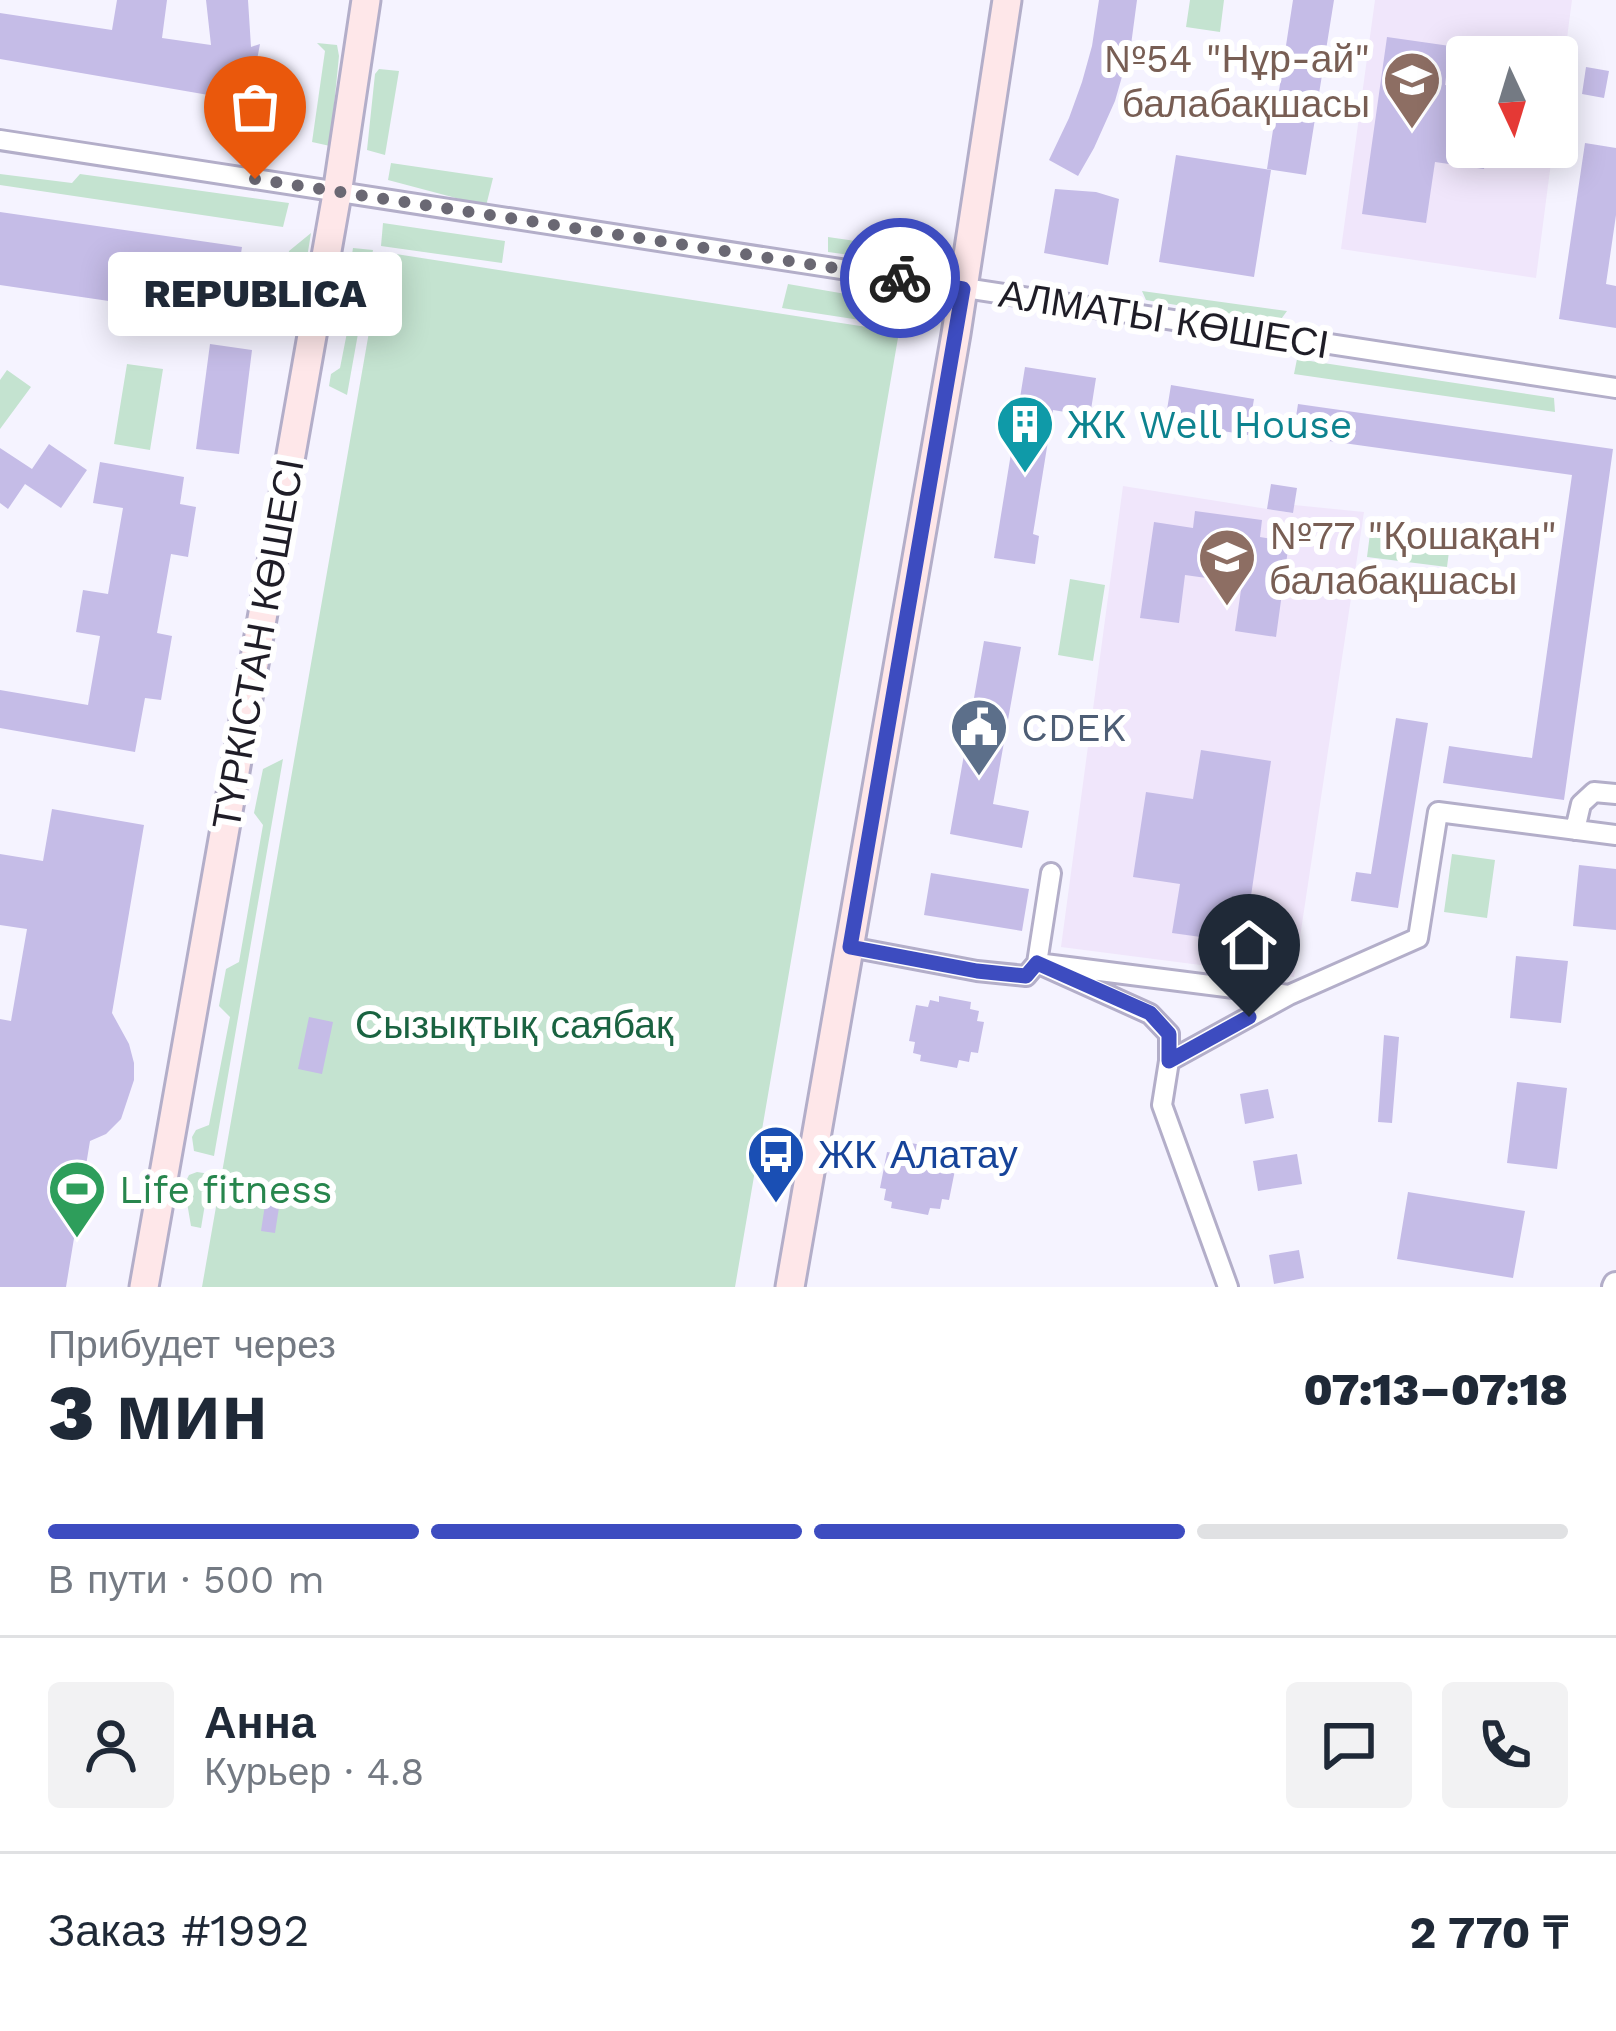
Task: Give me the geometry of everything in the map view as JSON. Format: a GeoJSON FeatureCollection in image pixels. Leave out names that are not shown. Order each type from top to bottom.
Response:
{"type":"FeatureCollection","features":[{"type":"Feature","properties":{"kind":"main road","name":"ТҮРКІСТАН КӨШЕСІ"},"geometry":{"type":"LineString","coordinates":[[144,1287],[337,194],[366,0]]}},
{"type":"Feature","properties":{"kind":"main road"},"geometry":{"type":"LineString","coordinates":[[790,1287],[963,289],[1007,0]]}},
{"type":"Feature","properties":{"kind":"street","name":"АЛМАТЫ КӨШЕСІ"},"geometry":{"type":"LineString","coordinates":[[0,140],[1616,388]]}},
{"type":"Feature","properties":{"kind":"street"},"geometry":{"type":"LineString","coordinates":[[1575,830],[1581,804],[1594,792],[1616,794]]}},
{"type":"Feature","properties":{"kind":"street"},"geometry":{"type":"LineString","coordinates":[[1169,1061],[1289,995],[1418,938],[1438,812],[1616,835]]}},
{"type":"Feature","properties":{"kind":"street"},"geometry":{"type":"LineString","coordinates":[[850,947],[1026,976],[1037,963],[1052,873]]}},
{"type":"Feature","properties":{"kind":"street"},"geometry":{"type":"LineString","coordinates":[[1037,963],[1289,995]]}},
{"type":"Feature","properties":{"kind":"street"},"geometry":{"type":"LineString","coordinates":[[1037,963],[1150,1013],[1169,1034],[1162,1105],[1228,1287]]}},
{"type":"Feature","properties":{"kind":"shaded area","name":"№54 \"Нұр-ай\" балабақшасы"},"geometry":{"type":"Polygon","coordinates":[[[1375,0],[1572,0],[1567,36],[1446,36],[1446,168],[1550,168],[1536,278],[1341,249],[1375,0]]]}},
{"type":"Feature","properties":{"kind":"shaded area"},"geometry":{"type":"Polygon","coordinates":[[[1123,486],[1292,513],[1294,505],[1364,512],[1294,977],[1061,947],[1123,486]]]}},
{"type":"Feature","properties":{"kind":"green space"},"geometry":{"type":"Polygon","coordinates":[[[1190,0],[1224,0],[1220,32],[1186,27],[1190,0]]]}},
{"type":"Feature","properties":{"kind":"green space"},"geometry":{"type":"Polygon","coordinates":[[[317,43],[337,45],[339,56],[330,146],[312,142],[325,51],[317,43]]]}},
{"type":"Feature","properties":{"kind":"green space"},"geometry":{"type":"Polygon","coordinates":[[[379,69],[399,71],[385,155],[367,150],[379,69]]]}},
{"type":"Feature","properties":{"kind":"green space"},"geometry":{"type":"Polygon","coordinates":[[[391,163],[493,178],[486,206],[388,180],[391,163]]]}},
{"type":"Feature","properties":{"kind":"green space"},"geometry":{"type":"Polygon","coordinates":[[[0,174],[72,183],[80,174],[289,203],[283,227],[0,185],[0,174]]]}},
{"type":"Feature","properties":{"kind":"green space"},"geometry":{"type":"Polygon","coordinates":[[[383,223],[505,241],[502,263],[381,246],[383,223]]]}},
{"type":"Feature","properties":{"kind":"green space"},"geometry":{"type":"Polygon","coordinates":[[[311,233],[297,320],[294,325],[277,324],[289,251],[311,233]]]}},
{"type":"Feature","properties":{"kind":"green space"},"geometry":{"type":"Polygon","coordinates":[[[828,237],[924,251],[924,265],[828,252],[828,237]]]}},
{"type":"Feature","properties":{"kind":"green space"},"geometry":{"type":"Polygon","coordinates":[[[353,248],[373,250],[347,395],[329,386],[331,374],[340,368],[352,307],[345,298],[353,248]]]}},
{"type":"Feature","properties":{"kind":"green space","name":"Сызықтық саябақ"},"geometry":{"type":"Polygon","coordinates":[[[383,252],[899,332],[735,1287],[202,1287],[383,252]]]}},
{"type":"Feature","properties":{"kind":"green space"},"geometry":{"type":"Polygon","coordinates":[[[788,284],[915,306],[912,328],[782,308],[788,284]]]}},
{"type":"Feature","properties":{"kind":"green space"},"geometry":{"type":"Polygon","coordinates":[[[1142,291],[1287,311],[1279,322],[1146,300],[1142,291]]]}},
{"type":"Feature","properties":{"kind":"green space"},"geometry":{"type":"Polygon","coordinates":[[[1297,359],[1554,398],[1555,412],[1294,374],[1297,359]]]}},
{"type":"Feature","properties":{"kind":"green space"},"geometry":{"type":"Polygon","coordinates":[[[127,364],[163,369],[150,450],[114,444],[127,364]]]}},
{"type":"Feature","properties":{"kind":"green space"},"geometry":{"type":"Polygon","coordinates":[[[7,370],[31,387],[0,429],[0,380],[7,370]]]}},
{"type":"Feature","properties":{"kind":"green space"},"geometry":{"type":"Polygon","coordinates":[[[1372,518],[1452,528],[1447,567],[1367,557],[1372,518]]]}},
{"type":"Feature","properties":{"kind":"green space"},"geometry":{"type":"Polygon","coordinates":[[[1070,579],[1105,585],[1093,661],[1058,655],[1070,579]]]}},
{"type":"Feature","properties":{"kind":"green space"},"geometry":{"type":"Polygon","coordinates":[[[283,759],[214,1156],[194,1151],[192,1137],[209,1125],[230,1017],[219,1006],[226,969],[239,962],[263,825],[254,813],[263,769],[283,759]]]}},
{"type":"Feature","properties":{"kind":"green space"},"geometry":{"type":"Polygon","coordinates":[[[1452,854],[1495,860],[1487,918],[1444,912],[1452,854]]]}},
{"type":"Feature","properties":{"kind":"green space"},"geometry":{"type":"Polygon","coordinates":[[[197,1172],[210,1174],[201,1228],[191,1226],[184,1185],[197,1172]]]}},
{"type":"Feature","properties":{"kind":"building"},"geometry":{"type":"Polygon","coordinates":[[[117,0],[167,0],[162,38],[211,45],[206,0],[248,0],[251,47],[260,44],[249,102],[0,59],[0,13],[112,30],[117,0]]]}},
{"type":"Feature","properties":{"kind":"building"},"geometry":{"type":"Polygon","coordinates":[[[1099,0],[1137,0],[1131,45],[1115,101],[1078,176],[1049,160],[1082,82],[1099,0]]]}},
{"type":"Feature","properties":{"kind":"building"},"geometry":{"type":"Polygon","coordinates":[[[1293,0],[1334,0],[1306,175],[1267,169],[1293,0]]]}},
{"type":"Feature","properties":{"kind":"building"},"geometry":{"type":"Polygon","coordinates":[[[1387,37],[1446,45],[1446,164],[1435,162],[1426,223],[1362,214],[1387,37]]]}},
{"type":"Feature","properties":{"kind":"building"},"geometry":{"type":"Polygon","coordinates":[[[1586,67],[1609,71],[1604,98],[1582,94],[1586,67]]]}},
{"type":"Feature","properties":{"kind":"building"},"geometry":{"type":"Polygon","coordinates":[[[1585,143],[1616,148],[1616,215],[1606,284],[1616,286],[1616,328],[1559,319],[1585,143]]]}},
{"type":"Feature","properties":{"kind":"building"},"geometry":{"type":"Polygon","coordinates":[[[1176,155],[1271,170],[1254,277],[1159,262],[1176,155]]]}},
{"type":"Feature","properties":{"kind":"building"},"geometry":{"type":"Polygon","coordinates":[[[1055,189],[1119,199],[1108,265],[1044,253],[1055,189]]]}},
{"type":"Feature","properties":{"kind":"building"},"geometry":{"type":"Polygon","coordinates":[[[0,212],[242,247],[231,319],[0,285],[0,212]]]}},
{"type":"Feature","properties":{"kind":"building"},"geometry":{"type":"Polygon","coordinates":[[[210,344],[252,350],[239,454],[196,449],[210,344]]]}},
{"type":"Feature","properties":{"kind":"building","name":"ЖК Well House"},"geometry":{"type":"Polygon","coordinates":[[[1025,367],[1096,378],[1090,416],[1053,410],[1033,534],[1039,536],[1035,564],[994,558],[1025,367]]]}},
{"type":"Feature","properties":{"kind":"building"},"geometry":{"type":"Polygon","coordinates":[[[1171,385],[1254,399],[1248,435],[1165,422],[1171,385]]]}},
{"type":"Feature","properties":{"kind":"building"},"geometry":{"type":"Polygon","coordinates":[[[1298,404],[1613,449],[1564,800],[1443,783],[1449,746],[1532,758],[1572,475],[1293,436],[1298,404]]]}},
{"type":"Feature","properties":{"kind":"building"},"geometry":{"type":"Polygon","coordinates":[[[49,444],[87,470],[61,508],[25,484],[8,509],[0,503],[0,448],[32,469],[49,444]]]}},
{"type":"Feature","properties":{"kind":"building"},"geometry":{"type":"Polygon","coordinates":[[[100,462],[184,477],[180,504],[196,507],[188,557],[171,554],[157,633],[172,636],[161,700],[145,698],[135,752],[0,728],[0,690],[88,705],[100,636],[76,632],[83,590],[108,594],[123,508],[93,503],[100,462]]]}},
{"type":"Feature","properties":{"kind":"building"},"geometry":{"type":"Polygon","coordinates":[[[1271,484],[1297,488],[1293,513],[1267,509],[1271,484]]]}},
{"type":"Feature","properties":{"kind":"building"},"geometry":{"type":"Polygon","coordinates":[[[1195,511],[1262,520],[1260,537],[1289,542],[1276,637],[1235,631],[1242,583],[1185,575],[1179,623],[1140,618],[1154,522],[1193,528],[1195,511]]]}},
{"type":"Feature","properties":{"kind":"building"},"geometry":{"type":"Polygon","coordinates":[[[984,641],[1021,647],[993,804],[1029,811],[1022,848],[950,834],[984,641]]]}},
{"type":"Feature","properties":{"kind":"building"},"geometry":{"type":"Polygon","coordinates":[[[1396,718],[1428,723],[1398,908],[1351,901],[1356,872],[1371,874],[1396,718]]]}},
{"type":"Feature","properties":{"kind":"building"},"geometry":{"type":"Polygon","coordinates":[[[1201,750],[1271,761],[1244,943],[1172,933],[1180,884],[1133,877],[1146,792],[1193,799],[1201,750]]]}},
{"type":"Feature","properties":{"kind":"building"},"geometry":{"type":"Polygon","coordinates":[[[52,809],[144,825],[112,1013],[129,1044],[134,1080],[121,1119],[90,1141],[66,1287],[0,1287],[0,1019],[11,1021],[27,929],[0,925],[0,854],[43,861],[52,809]]]}},
{"type":"Feature","properties":{"kind":"building"},"geometry":{"type":"Polygon","coordinates":[[[1579,865],[1616,869],[1616,930],[1573,926],[1579,865]]]}},
{"type":"Feature","properties":{"kind":"building"},"geometry":{"type":"Polygon","coordinates":[[[931,873],[1029,889],[1022,931],[924,915],[931,873]]]}},
{"type":"Feature","properties":{"kind":"building"},"geometry":{"type":"Polygon","coordinates":[[[1516,956],[1568,961],[1561,1023],[1510,1018],[1516,956]]]}},
{"type":"Feature","properties":{"kind":"building"},"geometry":{"type":"Polygon","coordinates":[[[939,996],[971,1002],[970,1009],[979,1011],[977,1021],[984,1022],[978,1053],[971,1052],[969,1062],[959,1060],[957,1068],[920,1061],[921,1055],[913,1053],[915,1042],[909,1041],[916,1005],[928,1007],[930,1000],[939,1002],[939,996]]]}},
{"type":"Feature","properties":{"kind":"building"},"geometry":{"type":"Polygon","coordinates":[[[309,1017],[333,1022],[322,1074],[298,1069],[309,1017]]]}},
{"type":"Feature","properties":{"kind":"building"},"geometry":{"type":"Polygon","coordinates":[[[1384,1035],[1399,1037],[1392,1123],[1378,1122],[1384,1035]]]}},
{"type":"Feature","properties":{"kind":"building"},"geometry":{"type":"Polygon","coordinates":[[[1517,1082],[1567,1088],[1557,1169],[1507,1163],[1517,1082]]]}},
{"type":"Feature","properties":{"kind":"building"},"geometry":{"type":"Polygon","coordinates":[[[1268,1089],[1274,1118],[1245,1124],[1240,1094],[1268,1089]]]}},
{"type":"Feature","properties":{"kind":"building"},"geometry":{"type":"Polygon","coordinates":[[[911,1143],[942,1149],[941,1156],[950,1158],[948,1168],[955,1170],[949,1200],[942,1199],[940,1209],[930,1208],[928,1215],[891,1208],[892,1202],[884,1200],[886,1189],[880,1188],[887,1152],[900,1154],[901,1147],[910,1149],[911,1143]]]}},
{"type":"Feature","properties":{"kind":"building"},"geometry":{"type":"Polygon","coordinates":[[[1297,1154],[1302,1184],[1258,1191],[1253,1161],[1297,1154]]]}},
{"type":"Feature","properties":{"kind":"building"},"geometry":{"type":"Polygon","coordinates":[[[1408,1192],[1525,1211],[1513,1278],[1397,1259],[1408,1192]]]}},
{"type":"Feature","properties":{"kind":"building"},"geometry":{"type":"Polygon","coordinates":[[[266,1198],[280,1201],[275,1233],[261,1231],[266,1198]]]}},
{"type":"Feature","properties":{"kind":"building"},"geometry":{"type":"Polygon","coordinates":[[[1299,1250],[1304,1278],[1274,1284],[1269,1255],[1299,1250]]]}},
{"type":"Feature","properties":{"kind":"way so far"},"geometry":{"type":"LineString","coordinates":[[255,179],[900,278]]}},
{"type":"Feature","properties":{"kind":"place","name":"№54 \"Нұр-ай\" балабақшасы"},"geometry":{"type":"Point","coordinates":[1412,131]}},
{"type":"Feature","properties":{"kind":"place","name":"REPUBLICA"},"geometry":{"type":"Point","coordinates":[255,179]}},
{"type":"Feature","properties":{"kind":"place","name":"ЖК Well House"},"geometry":{"type":"Point","coordinates":[1025,475]}},
{"type":"Feature","properties":{"kind":"place","name":"№77 \"Қошақан\" балабақшасы"},"geometry":{"type":"Point","coordinates":[1227,608]}},
{"type":"Feature","properties":{"kind":"place","name":"CDEK"},"geometry":{"type":"Point","coordinates":[979,778]}},
{"type":"Feature","properties":{"kind":"place","name":"ЖК Алатау"},"geometry":{"type":"Point","coordinates":[776,1205]}},
{"type":"Feature","properties":{"kind":"place","name":"Life fitness"},"geometry":{"type":"Point","coordinates":[77,1240]}},
{"type":"Feature","properties":{"kind":"route"},"geometry":{"type":"LineString","coordinates":[[900,278],[963,289],[850,947],[1026,976],[1037,963],[1150,1013],[1169,1034],[1169,1061],[1249,1017]]}}]}
